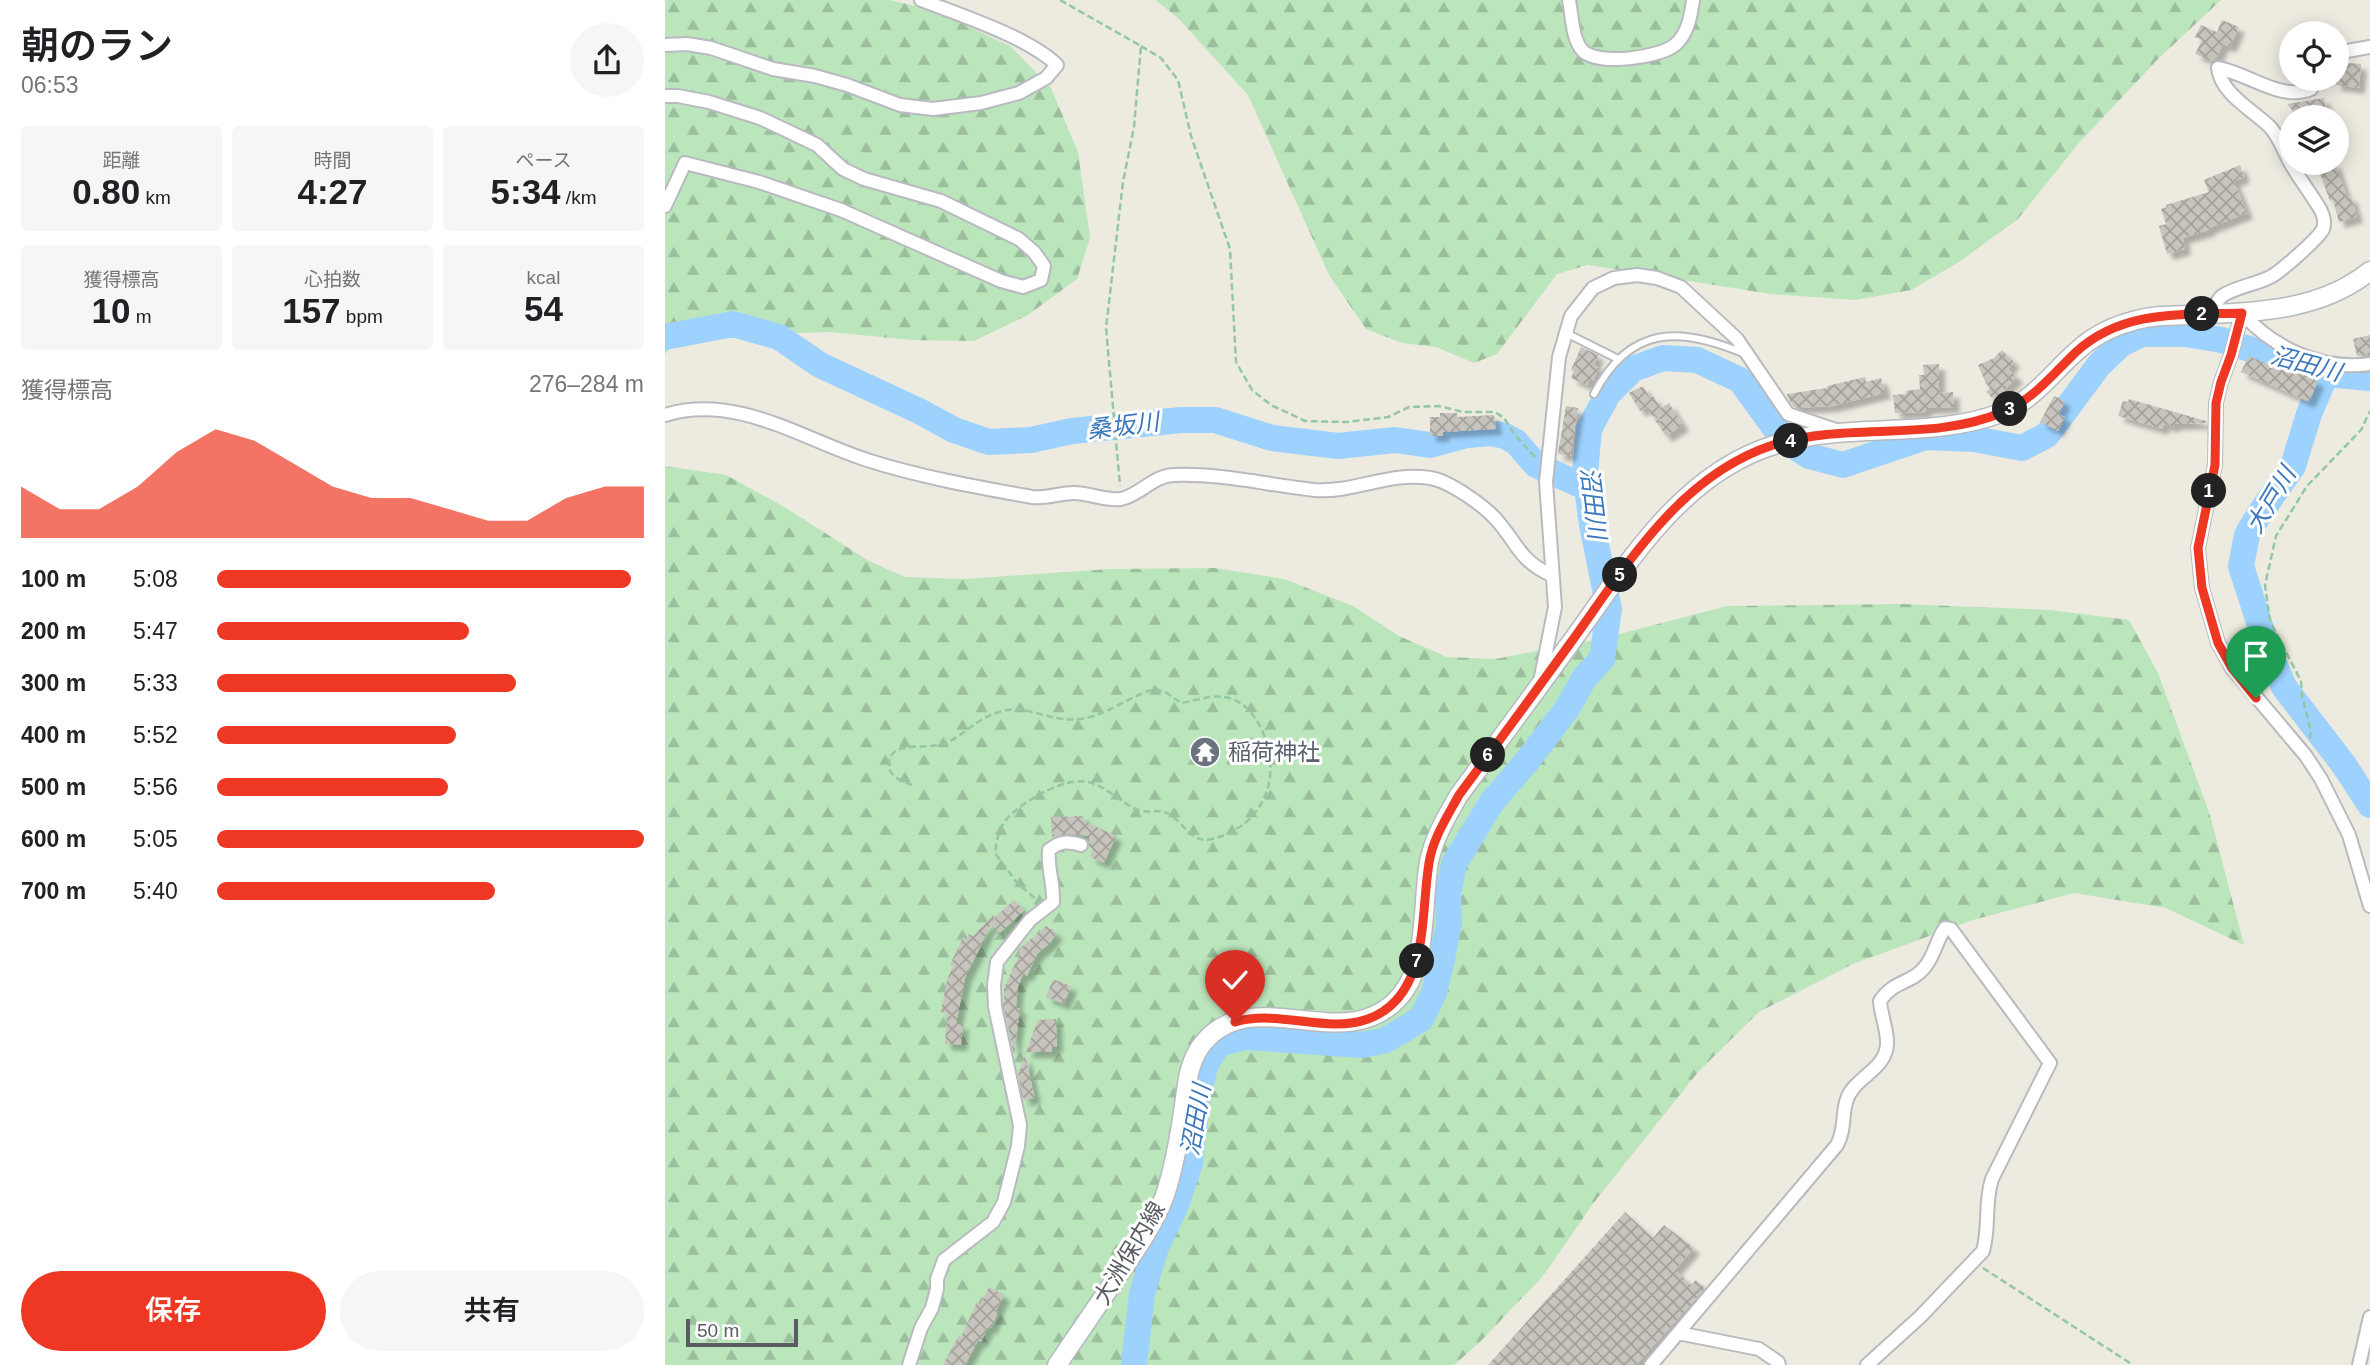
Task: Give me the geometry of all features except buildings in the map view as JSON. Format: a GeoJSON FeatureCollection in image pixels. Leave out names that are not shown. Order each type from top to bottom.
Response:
{"type":"FeatureCollection","features":[{"type":"Feature","properties":{"kind":"main road","name":"大洲保内線"},"geometry":{"type":"LineString","coordinates":[[1057,1365],[1153,1221],[1171,1171],[1189,1070],[1205,1041],[1221,1027],[1252,1017],[1337,1024],[1368,1019],[1386,1010],[1409,985],[1416,967],[1434,842],[1459,795],[1654,530],[1703,482],[1738,461],[1774,445],[1844,432],[1937,427],[1974,422],[2005,412],[2033,394],[2092,339],[2119,325],[2148,316],[2286,309],[2327,297],[2370,271]]}},
{"type":"Feature","properties":{"kind":"street"},"geometry":{"type":"LineString","coordinates":[[665,45],[687,44],[711,48],[773,69],[847,85],[899,105],[933,109],[981,103],[1019,93],[1046,78],[1057,65],[1045,53],[975,20],[921,0]]}},
{"type":"Feature","properties":{"kind":"street"},"geometry":{"type":"LineString","coordinates":[[1569,0],[1575,37],[1582,51],[1594,59],[1640,57],[1676,45],[1691,18],[1693,0]]}},
{"type":"Feature","properties":{"kind":"street"},"geometry":{"type":"LineString","coordinates":[[2349,51],[2370,47]]}},
{"type":"Feature","properties":{"kind":"street"},"geometry":{"type":"LineString","coordinates":[[2211,314],[2220,297],[2272,276],[2315,240],[2323,229],[2322,212],[2289,161],[2280,141],[2270,127],[2243,105],[2230,90],[2218,68],[2279,89]]}},
{"type":"Feature","properties":{"kind":"street"},"geometry":{"type":"LineString","coordinates":[[2286,91],[2306,91]]}},
{"type":"Feature","properties":{"kind":"street"},"geometry":{"type":"LineString","coordinates":[[665,96],[709,102],[760,118],[817,145],[843,169],[864,179],[941,201],[1019,239],[1034,252],[1044,266],[1041,280],[1023,287],[1001,281],[841,210],[759,183],[685,163],[665,206]]}},
{"type":"Feature","properties":{"kind":"street"},"geometry":{"type":"LineString","coordinates":[[1540,686],[1555,607],[1546,482],[1559,358],[1571,316],[1593,288],[1614,278],[1637,275],[1657,278],[1681,287],[1737,338],[1788,414],[1844,432]]}},
{"type":"Feature","properties":{"kind":"street"},"geometry":{"type":"LineString","coordinates":[[2242,313],[2216,403],[2215,465],[2198,548],[2200,580],[2218,643],[2232,668],[2306,756],[2321,779],[2349,835],[2370,906]]}},
{"type":"Feature","properties":{"kind":"street"},"geometry":{"type":"LineString","coordinates":[[2242,313],[2256,328],[2279,345],[2323,363],[2353,367],[2370,365]]}},
{"type":"Feature","properties":{"kind":"street"},"geometry":{"type":"LineString","coordinates":[[665,415],[677,411],[709,409],[747,413],[867,460],[949,481],[1036,498],[1072,493],[1121,499],[1157,478],[1172,475],[1253,479],[1316,490],[1337,489],[1389,478],[1432,478],[1479,505],[1500,523],[1517,550],[1551,575]]}},
{"type":"Feature","properties":{"kind":"street"},"geometry":{"type":"LineString","coordinates":[[909,1365],[917,1337],[932,1308],[937,1279],[944,1260],[993,1222],[1004,1202],[1018,1146],[1020,1125],[995,1007],[997,962],[1030,920],[1053,902],[1047,865],[1049,850],[1058,843],[1071,842],[1081,845]]}},
{"type":"Feature","properties":{"kind":"street"},"geometry":{"type":"LineString","coordinates":[[1651,1365],[1837,1145],[1843,1133],[1846,1100],[1862,1080],[1873,1072],[1887,1046],[1880,1001],[1899,983],[1913,978],[1924,969],[1938,938],[1945,928],[1951,929],[2050,1063],[1991,1179],[1983,1251],[1920,1317],[1867,1365]]}},
{"type":"Feature","properties":{"kind":"street"},"geometry":{"type":"LineString","coordinates":[[2359,1365],[2370,1317]]}},
{"type":"Feature","properties":{"kind":"street"},"geometry":{"type":"LineString","coordinates":[[1678,1333],[1759,1349],[1779,1365]]}},
{"type":"Feature","properties":{"kind":"lane"},"geometry":{"type":"LineString","coordinates":[[1566,333],[1618,359]]}},
{"type":"Feature","properties":{"kind":"lane"},"geometry":{"type":"LineString","coordinates":[[1594,394],[1604,374],[1618,359],[1637,345],[1673,334],[1720,343],[1747,354]]}},
{"type":"Feature","properties":{"kind":"path"},"geometry":{"type":"LineString","coordinates":[[1060,0],[1161,58],[1178,80],[1191,136],[1230,249],[1236,362],[1252,390],[1272,405],[1305,421],[1347,422],[1388,417],[1409,407],[1439,406],[1464,412],[1495,412],[1504,418],[1531,453],[1548,466]]}},
{"type":"Feature","properties":{"kind":"path"},"geometry":{"type":"LineString","coordinates":[[1121,499],[1107,328],[1123,182],[1134,127],[1140,46]]}},
{"type":"Feature","properties":{"kind":"path"},"geometry":{"type":"LineString","coordinates":[[2306,756],[2311,731],[2301,681],[2270,621],[2265,585],[2276,536],[2307,486],[2361,430],[2370,411]]}},
{"type":"Feature","properties":{"kind":"path"},"geometry":{"type":"LineString","coordinates":[[912,785],[893,776],[888,767],[890,756],[899,748],[935,747],[950,741],[988,716],[1008,710],[1028,711],[1053,719],[1089,718],[1155,689],[1167,693],[1181,703],[1222,696],[1237,701],[1252,713],[1268,747],[1272,768],[1268,789],[1255,814],[1234,831],[1210,840],[1195,839],[1170,814],[1160,811],[1145,812],[1117,799],[1091,782],[1077,781],[1036,796],[1003,821],[997,835],[995,853],[1017,883],[1047,907]]}},
{"type":"Feature","properties":{"kind":"path"},"geometry":{"type":"LineString","coordinates":[[1974,1262],[2133,1365]]}},
{"type":"Feature","properties":{"kind":"green space"},"geometry":{"type":"Polygon","coordinates":[[[665,0],[889,0],[933,10],[1010,46],[1051,88],[1078,152],[1090,238],[1077,279],[1028,315],[974,341],[912,340],[828,332],[727,336],[678,340],[665,354],[665,0]]]}},
{"type":"Feature","properties":{"kind":"green space"},"geometry":{"type":"Polygon","coordinates":[[[1155,0],[2221,0],[2159,58],[2079,143],[2018,219],[1959,262],[1911,290],[1855,300],[1771,294],[1588,265],[1557,274],[1497,354],[1474,363],[1436,347],[1402,343],[1366,329],[1329,275],[1248,95],[1177,17],[1155,0]]]}},
{"type":"Feature","properties":{"kind":"green space"},"geometry":{"type":"Polygon","coordinates":[[[665,466],[726,475],[786,508],[869,561],[905,577],[964,579],[1110,569],[1215,568],[1284,579],[1353,606],[1399,636],[1447,657],[1495,659],[1604,638],[1727,606],[1901,604],[2050,610],[2129,620],[2158,673],[2210,815],[2244,945],[2166,908],[2074,893],[1973,920],[1853,964],[1759,1012],[1699,1071],[1595,1201],[1543,1276],[1480,1342],[1454,1365],[665,1365],[665,466]]]}},
{"type":"Feature","properties":{"kind":"waterway","name":"桑坂川"},"geometry":{"type":"LineString","coordinates":[[665,337],[733,324],[779,337],[820,365],[954,430],[989,442],[1031,440],[1072,431],[1181,420],[1215,420],[1272,438],[1338,446],[1395,440],[1430,445],[1467,435],[1491,433],[1516,442],[1536,465],[1587,488]]}},
{"type":"Feature","properties":{"kind":"waterway","name":"沼田川"},"geometry":{"type":"LineString","coordinates":[[1134,1365],[1142,1294],[1155,1250],[1176,1205],[1190,1163],[1197,1101],[1205,1066],[1218,1044],[1246,1037],[1362,1045],[1386,1040],[1421,1019],[1434,993],[1442,959],[1449,923],[1448,895],[1454,864],[1492,802],[1528,760],[1566,710],[1585,677],[1602,659],[1609,609],[1592,525],[1585,473],[1589,429],[1608,394],[1633,369],[1663,358],[1697,360],[1740,380],[1783,439],[1809,456],[1843,465],[1926,437],[1974,439],[2022,448],[2047,435],[2099,365],[2121,344],[2142,334],[2185,334],[2222,340],[2326,374],[2370,378]]}},
{"type":"Feature","properties":{"kind":"waterway","name":"大戸川"},"geometry":{"type":"LineString","coordinates":[[2326,374],[2309,414],[2293,466],[2247,535],[2241,566],[2267,647],[2284,687],[2344,765],[2370,805]]}},
{"type":"Feature","properties":{"kind":"place","name":"稲荷神社"},"geometry":{"type":"Point","coordinates":[1205,752]}},
{"type":"Feature","properties":{"kind":"route"},"geometry":{"type":"LineString","coordinates":[[1235,1022],[1252,1017],[1353,1023],[1386,1010],[1399,998],[1409,985],[1416,967],[1434,842],[1459,795],[1654,530],[1703,482],[1753,453],[1774,445],[1844,432],[1937,427],[1974,422],[2005,412],[2033,394],[2092,339],[2119,325],[2148,316],[2242,313],[2216,403],[2215,465],[2198,548],[2202,588],[2218,643],[2232,668],[2256,698]]}}]}
